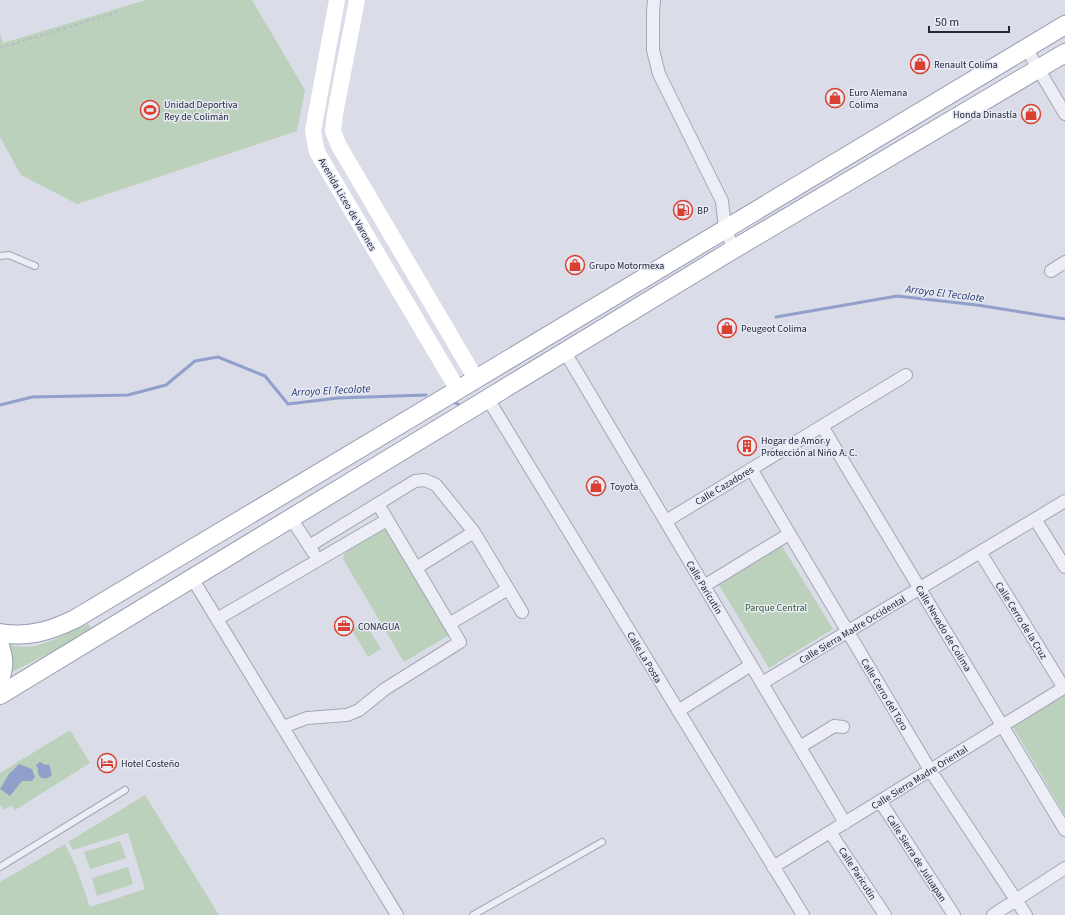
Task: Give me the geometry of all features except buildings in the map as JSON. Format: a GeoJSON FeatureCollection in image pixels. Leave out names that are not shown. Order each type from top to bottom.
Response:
{"type":"FeatureCollection","features":[{"type":"Feature","properties":{"kind":"main road"},"geometry":{"type":"LineString","coordinates":[[0,633],[28,634],[42,632],[58,627],[74,619],[1065,25]]}},
{"type":"Feature","properties":{"kind":"main road"},"geometry":{"type":"LineString","coordinates":[[0,695],[88,640],[734,249],[1065,53]]}},
{"type":"Feature","properties":{"kind":"main road"},"geometry":{"type":"LineString","coordinates":[[417,414],[429,434]]}},
{"type":"Feature","properties":{"kind":"main road"},"geometry":{"type":"LineString","coordinates":[[93,608],[106,630]]}},
{"type":"Feature","properties":{"kind":"main road"},"geometry":{"type":"LineString","coordinates":[[0,683],[88,640]]}},
{"type":"Feature","properties":{"kind":"main road"},"geometry":{"type":"LineString","coordinates":[[0,646],[4,656],[4,667],[0,678]]}},
{"type":"Feature","properties":{"kind":"street","name":"Avenida Liceo de Varones"},"geometry":{"type":"LineString","coordinates":[[337,0],[313,131],[317,152],[458,390]]}},
{"type":"Feature","properties":{"kind":"street","name":"Avenida Liceo de Varones"},"geometry":{"type":"LineString","coordinates":[[357,0],[333,131],[339,146],[476,379]]}},
{"type":"Feature","properties":{"kind":"street"},"geometry":{"type":"LineString","coordinates":[[654,0],[653,50],[659,74],[722,201],[725,229],[734,249]]}},
{"type":"Feature","properties":{"kind":"street"},"geometry":{"type":"LineString","coordinates":[[1026,48],[1065,114]]}},
{"type":"Feature","properties":{"kind":"street"},"geometry":{"type":"LineString","coordinates":[[316,110],[335,114]]}},
{"type":"Feature","properties":{"kind":"street"},"geometry":{"type":"LineString","coordinates":[[1051,271],[1065,262]]}},
{"type":"Feature","properties":{"kind":"street","name":"Calle Paricutín"},"geometry":{"type":"LineString","coordinates":[[565,352],[845,823]]}},
{"type":"Feature","properties":{"kind":"street","name":"Calle Cazadores"},"geometry":{"type":"LineString","coordinates":[[666,521],[906,375]]}},
{"type":"Feature","properties":{"kind":"street","name":"Calle La Posta"},"geometry":{"type":"LineString","coordinates":[[488,399],[803,915]]}},
{"type":"Feature","properties":{"kind":"street","name":"Calle Nevado de Colima"},"geometry":{"type":"LineString","coordinates":[[822,426],[1065,830]]}},
{"type":"Feature","properties":{"kind":"street","name":"Calle Cerro del Toro"},"geometry":{"type":"LineString","coordinates":[[751,469],[930,770],[1026,915]]}},
{"type":"Feature","properties":{"kind":"street"},"geometry":{"type":"LineString","coordinates":[[309,546],[415,481],[425,480],[436,485],[474,532],[522,612]]}},
{"type":"Feature","properties":{"kind":"street","name":"Calle Sierra Madre Occidental"},"geometry":{"type":"LineString","coordinates":[[762,683],[1065,501]]}},
{"type":"Feature","properties":{"kind":"street"},"geometry":{"type":"LineString","coordinates":[[283,727],[307,718],[347,715],[359,710],[385,689],[460,642],[378,504]]}},
{"type":"Feature","properties":{"kind":"street"},"geometry":{"type":"LineString","coordinates":[[291,518],[318,561]]}},
{"type":"Feature","properties":{"kind":"street"},"geometry":{"type":"LineString","coordinates":[[1035,519],[1065,567]]}},
{"type":"Feature","properties":{"kind":"street"},"geometry":{"type":"LineString","coordinates":[[217,619],[387,520]]}},
{"type":"Feature","properties":{"kind":"street"},"geometry":{"type":"LineString","coordinates":[[416,568],[474,532]]}},
{"type":"Feature","properties":{"kind":"street"},"geometry":{"type":"LineString","coordinates":[[704,586],[789,534]]}},
{"type":"Feature","properties":{"kind":"street","name":"Calle Cerro de la Cruz"},"geometry":{"type":"LineString","coordinates":[[980,552],[1065,687]]}},
{"type":"Feature","properties":{"kind":"street"},"geometry":{"type":"LineString","coordinates":[[192,578],[397,915]]}},
{"type":"Feature","properties":{"kind":"street"},"geometry":{"type":"LineString","coordinates":[[449,624],[508,589]]}},
{"type":"Feature","properties":{"kind":"street"},"geometry":{"type":"LineString","coordinates":[[678,711],[751,665]]}},
{"type":"Feature","properties":{"kind":"street","name":"Calle Sierra Madre Oriental"},"geometry":{"type":"LineString","coordinates":[[774,867],[1065,687]]}},
{"type":"Feature","properties":{"kind":"street"},"geometry":{"type":"LineString","coordinates":[[800,747],[834,726],[843,727]]}},
{"type":"Feature","properties":{"kind":"street","name":"Calle Sierra de Juluapan"},"geometry":{"type":"LineString","coordinates":[[880,801],[954,915]]}},
{"type":"Feature","properties":{"kind":"street","name":"Calle Paricutín"},"geometry":{"type":"LineString","coordinates":[[830,832],[885,915]]}},
{"type":"Feature","properties":{"kind":"street"},"geometry":{"type":"LineString","coordinates":[[993,915],[1065,868]]}},
{"type":"Feature","properties":{"kind":"lane"},"geometry":{"type":"LineString","coordinates":[[0,256],[9,255],[35,266]]}},
{"type":"Feature","properties":{"kind":"lane"},"geometry":{"type":"LineString","coordinates":[[0,867],[124,790]]}},
{"type":"Feature","properties":{"kind":"lane"},"geometry":{"type":"LineString","coordinates":[[473,915],[602,842]]}},
{"type":"Feature","properties":{"kind":"path"},"geometry":{"type":"LineString","coordinates":[[0,48],[118,12]]}},
{"type":"Feature","properties":{"kind":"green space","name":"Unidad Deportiva Rey de Colimán"},"geometry":{"type":"Polygon","coordinates":[[[146,0],[252,0],[305,90],[297,131],[77,204],[21,175],[0,137],[0,34],[3,43],[146,0]]]}},
{"type":"Feature","properties":{"kind":"green space"},"geometry":{"type":"Polygon","coordinates":[[[384,527],[449,635],[404,662],[343,559],[346,549],[384,527]]]}},
{"type":"Feature","properties":{"kind":"green space","name":"Parque Central"},"geometry":{"type":"Polygon","coordinates":[[[782,546],[833,629],[769,668],[719,585],[782,546]]]}},
{"type":"Feature","properties":{"kind":"green space"},"geometry":{"type":"Polygon","coordinates":[[[364,622],[381,649],[368,657],[352,630],[364,622]]]}},
{"type":"Feature","properties":{"kind":"green space"},"geometry":{"type":"Polygon","coordinates":[[[88,624],[91,628],[89,633],[8,674],[7,645],[26,647],[36,646],[51,641],[88,624]]]}},
{"type":"Feature","properties":{"kind":"green space"},"geometry":{"type":"Polygon","coordinates":[[[1065,695],[1065,815],[1013,727],[1065,695]]]}},
{"type":"Feature","properties":{"kind":"green space"},"geometry":{"type":"Polygon","coordinates":[[[70,730],[90,763],[15,810],[12,805],[4,810],[0,804],[0,773],[70,730]]]}},
{"type":"Feature","properties":{"kind":"green space"},"geometry":{"type":"Polygon","coordinates":[[[145,795],[219,915],[0,915],[0,882],[65,844],[76,867],[90,907],[145,889],[128,833],[73,850],[68,842],[145,795]]]}},
{"type":"Feature","properties":{"kind":"green space"},"geometry":{"type":"Polygon","coordinates":[[[120,841],[126,858],[90,869],[84,852],[120,841]]]}},
{"type":"Feature","properties":{"kind":"green space"},"geometry":{"type":"Polygon","coordinates":[[[128,867],[133,884],[97,896],[92,878],[128,867]]]}},
{"type":"Feature","properties":{"kind":"water"},"geometry":{"type":"Polygon","coordinates":[[[40,762],[46,765],[49,764],[52,775],[48,778],[42,778],[38,773],[36,765],[40,762]]]}},
{"type":"Feature","properties":{"kind":"water"},"geometry":{"type":"Polygon","coordinates":[[[19,764],[32,769],[35,777],[32,781],[22,781],[10,796],[0,789],[9,774],[19,764]]]}},
{"type":"Feature","properties":{"kind":"waterway","name":"Arroyo El Tecolote"},"geometry":{"type":"LineString","coordinates":[[776,317],[897,296],[977,305],[1065,319]]}},
{"type":"Feature","properties":{"kind":"waterway","name":"Arroyo El Tecolote"},"geometry":{"type":"LineString","coordinates":[[0,405],[32,397],[128,395],[166,385],[195,361],[218,357],[265,376],[288,404],[338,398],[426,395]]}},
{"type":"Feature","properties":{"kind":"waterway","name":"Arroyo El Tecolote"},"geometry":{"type":"LineString","coordinates":[[451,401],[462,406]]}},
{"type":"Feature","properties":{"kind":"place","name":"Renault Colima"},"geometry":{"type":"Point","coordinates":[920,64]}},
{"type":"Feature","properties":{"kind":"place","name":"Euro Alemana Colima"},"geometry":{"type":"Point","coordinates":[835,98]}},
{"type":"Feature","properties":{"kind":"place","name":"Unidad Deportiva Rey de Colimán"},"geometry":{"type":"Point","coordinates":[150,110]}},
{"type":"Feature","properties":{"kind":"place","name":"Honda Dinastía"},"geometry":{"type":"Point","coordinates":[1031,114]}},
{"type":"Feature","properties":{"kind":"place","name":"BP"},"geometry":{"type":"Point","coordinates":[683,210]}},
{"type":"Feature","properties":{"kind":"place","name":"Grupo Motormexa"},"geometry":{"type":"Point","coordinates":[575,265]}},
{"type":"Feature","properties":{"kind":"place","name":"Peugeot Colima"},"geometry":{"type":"Point","coordinates":[727,328]}},
{"type":"Feature","properties":{"kind":"place","name":"Hogar de Amor y Protección al Niño A. C."},"geometry":{"type":"Point","coordinates":[747,446]}},
{"type":"Feature","properties":{"kind":"place","name":"Toyota"},"geometry":{"type":"Point","coordinates":[596,486]}},
{"type":"Feature","properties":{"kind":"place","name":"CONAGUA"},"geometry":{"type":"Point","coordinates":[344,626]}},
{"type":"Feature","properties":{"kind":"place","name":"Hotel Costeño"},"geometry":{"type":"Point","coordinates":[107,763]}}]}
